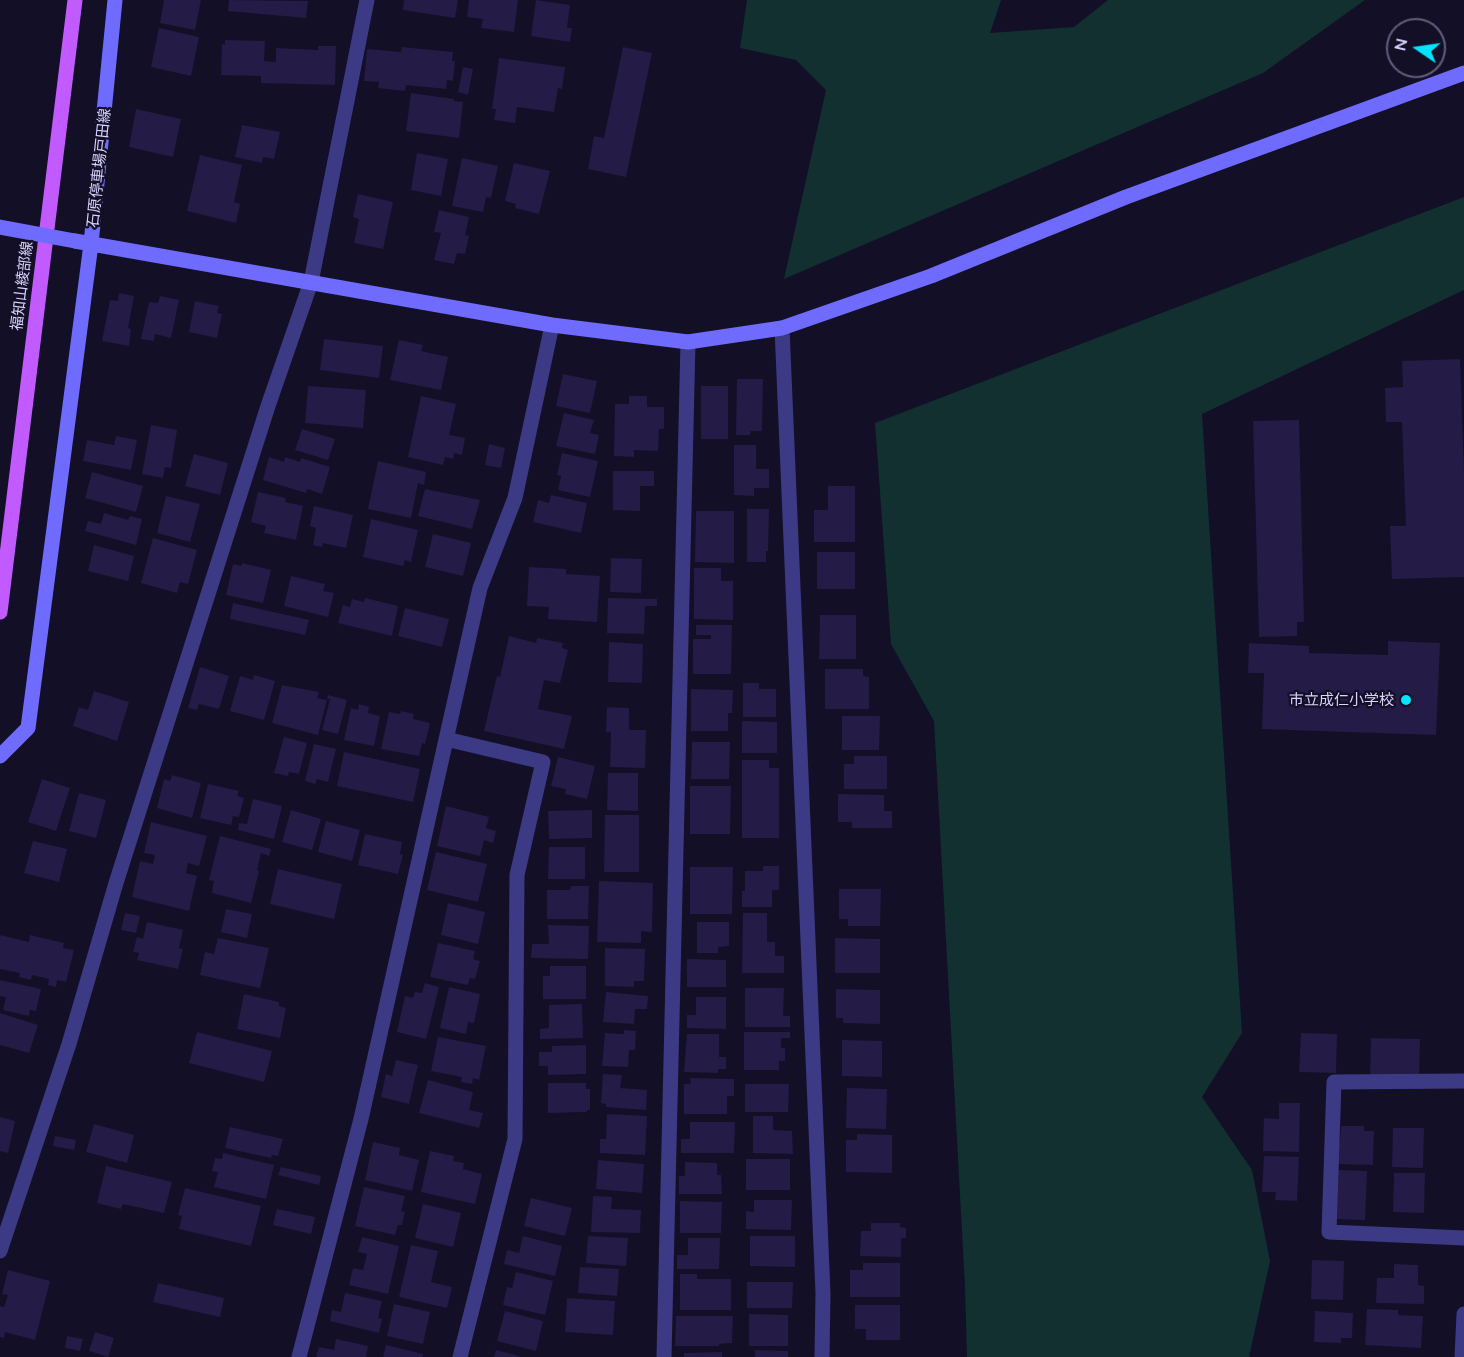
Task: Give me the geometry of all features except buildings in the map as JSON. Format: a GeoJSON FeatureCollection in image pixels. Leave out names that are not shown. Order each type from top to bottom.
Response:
{"type":"FeatureCollection","features":[{"type":"Feature","properties":{"kind":"main road","name":"福知山綾部線"},"geometry":{"type":"LineString","coordinates":[[0,612],[75,0]]}},
{"type":"Feature","properties":{"kind":"street","name":"石原停車場戸田線"},"geometry":{"type":"LineString","coordinates":[[0,227],[92,244],[115,0]]}},
{"type":"Feature","properties":{"kind":"street"},"geometry":{"type":"LineString","coordinates":[[0,1251],[69,1044],[116,883],[268,406],[311,282],[367,0]]}},
{"type":"Feature","properties":{"kind":"street"},"geometry":{"type":"LineString","coordinates":[[0,756],[27,728],[92,244],[552,325],[688,342],[782,328],[931,276],[1126,197],[1464,73]]}},
{"type":"Feature","properties":{"kind":"street"},"geometry":{"type":"LineString","coordinates":[[299,1357],[362,1119],[480,588],[515,498],[552,325]]}},
{"type":"Feature","properties":{"kind":"street"},"geometry":{"type":"LineString","coordinates":[[782,328],[823,1293],[822,1357]]}},
{"type":"Feature","properties":{"kind":"street"},"geometry":{"type":"LineString","coordinates":[[664,1357],[688,342]]}},
{"type":"Feature","properties":{"kind":"street"},"geometry":{"type":"LineString","coordinates":[[446,739],[543,762],[517,875],[516,1139],[460,1357]]}},
{"type":"Feature","properties":{"kind":"street"},"geometry":{"type":"LineString","coordinates":[[1464,1082],[1334,1082],[1329,1232],[1464,1238]]}},
{"type":"Feature","properties":{"kind":"street"},"geometry":{"type":"LineString","coordinates":[[1462,1357],[1464,1314]]}},
{"type":"Feature","properties":{"kind":"green space"},"geometry":{"type":"Polygon","coordinates":[[[747,0],[1001,0],[990,33],[1074,27],[1108,0],[1365,0],[1263,73],[784,279],[826,90],[796,60],[740,48],[747,0]]]}},
{"type":"Feature","properties":{"kind":"green space"},"geometry":{"type":"Polygon","coordinates":[[[1464,197],[1464,290],[1202,414],[1242,1033],[1202,1097],[1252,1170],[1270,1261],[1249,1357],[967,1357],[934,721],[891,644],[875,423],[1464,197]]]}},
{"type":"Feature","properties":{"kind":"place","name":"市立成仁小学校"},"geometry":{"type":"Point","coordinates":[1406,700]}}]}
